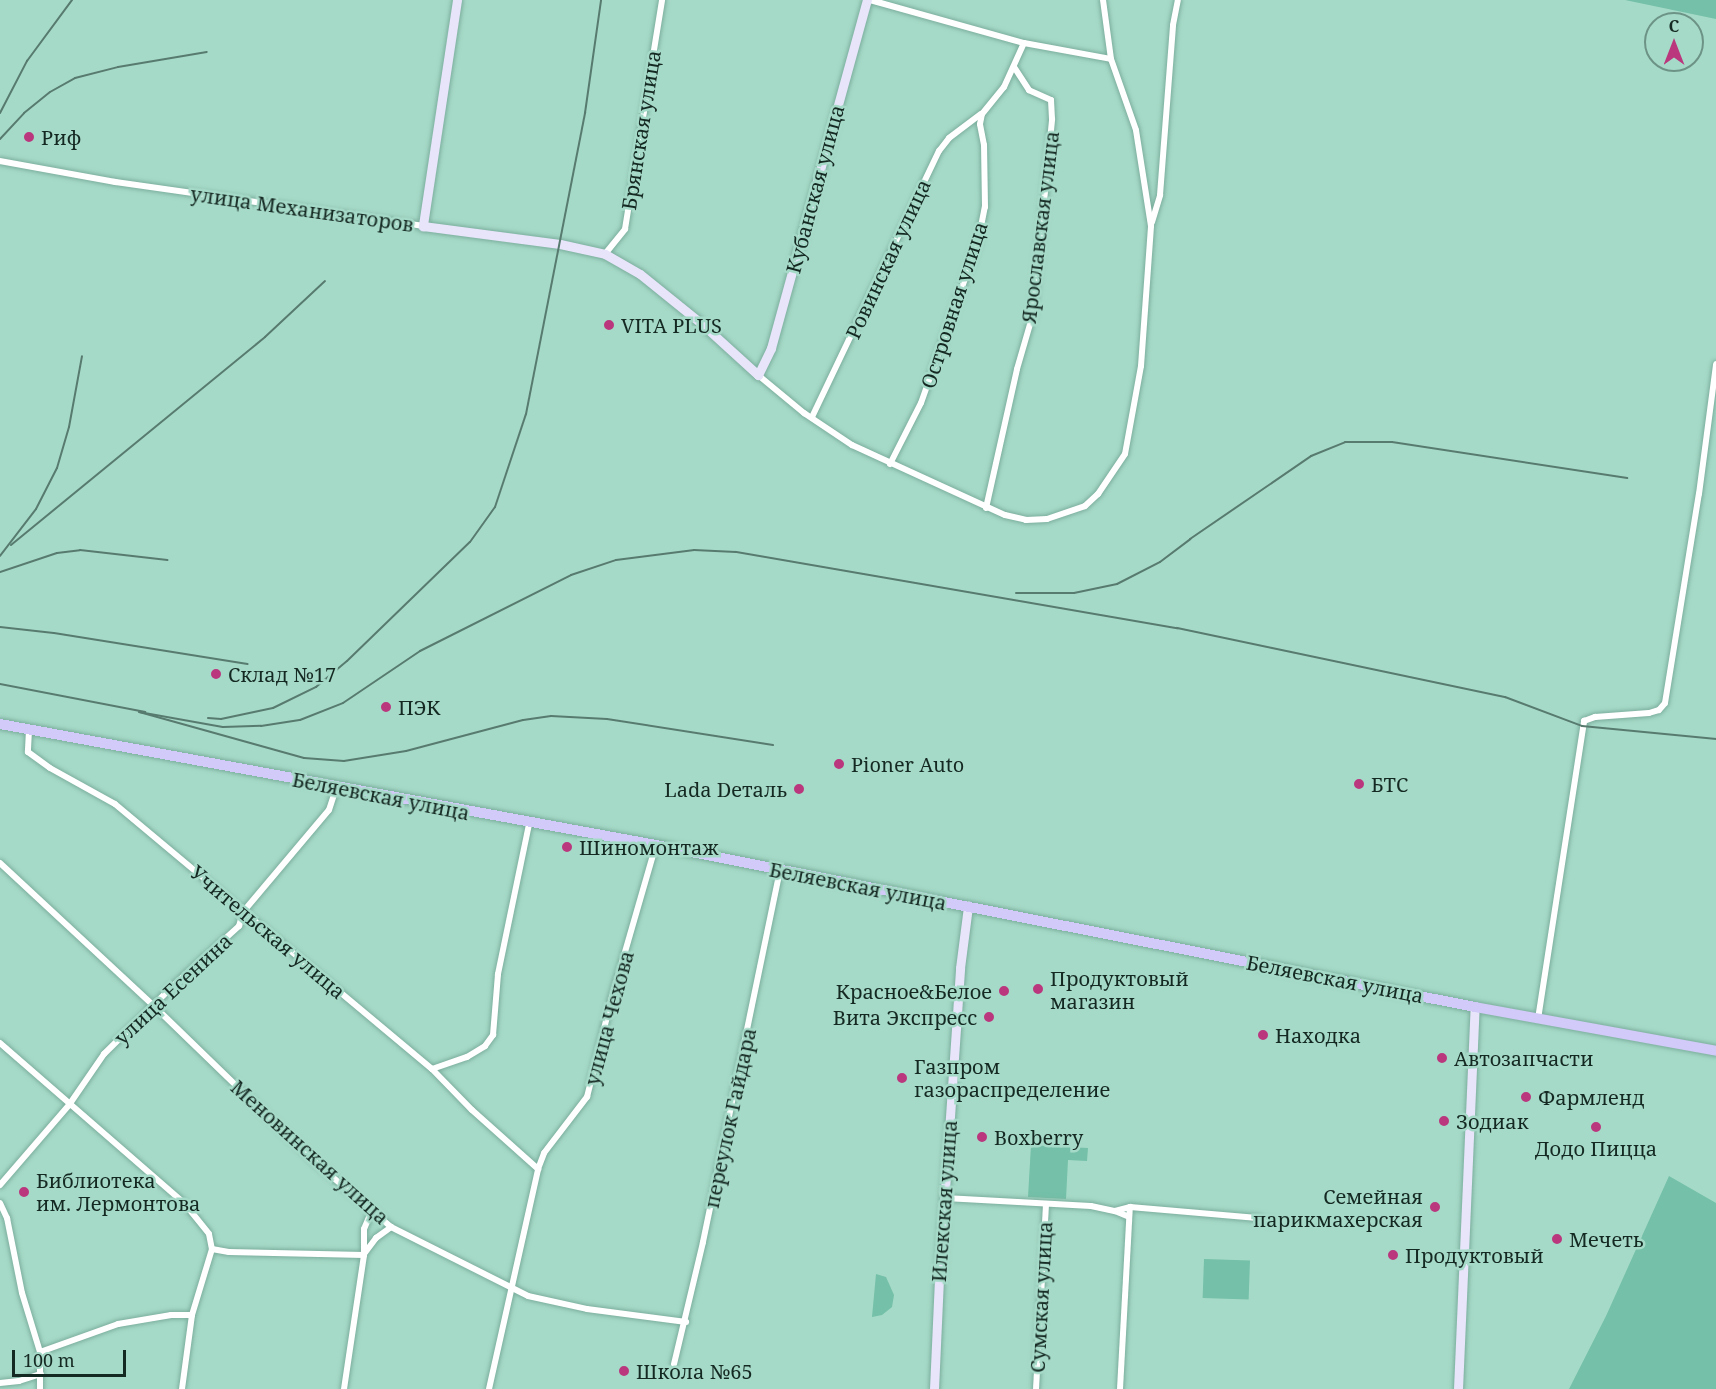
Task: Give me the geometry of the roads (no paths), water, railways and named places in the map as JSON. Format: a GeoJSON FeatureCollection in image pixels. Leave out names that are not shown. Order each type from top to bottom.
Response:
{"type":"FeatureCollection","features":[{"type":"Feature","properties":{"kind":"main road","name":"Беляевская улица"},"geometry":{"type":"LineString","coordinates":[[0,724],[529,824],[656,845],[1475,1007],[1716,1051]]}},
{"type":"Feature","properties":{"kind":"street"},"geometry":{"type":"LineString","coordinates":[[423,226],[457,0]]}},
{"type":"Feature","properties":{"kind":"street","name":"Брянская улица"},"geometry":{"type":"LineString","coordinates":[[605,254],[625,229],[662,0]]}},
{"type":"Feature","properties":{"kind":"street"},"geometry":{"type":"LineString","coordinates":[[868,0],[1024,44],[1111,59]]}},
{"type":"Feature","properties":{"kind":"street","name":"Кубанская улица"},"geometry":{"type":"LineString","coordinates":[[758,375],[771,348],[868,0]]}},
{"type":"Feature","properties":{"kind":"street"},"geometry":{"type":"LineString","coordinates":[[1103,0],[1111,59],[1136,130],[1151,226]]}},
{"type":"Feature","properties":{"kind":"street"},"geometry":{"type":"LineString","coordinates":[[758,375],[852,445],[986,508],[1026,520],[1047,519],[1085,507],[1098,494],[1125,454],[1141,366],[1151,226],[1160,195],[1173,24],[1178,0]]}},
{"type":"Feature","properties":{"kind":"street"},"geometry":{"type":"LineString","coordinates":[[982,114],[1004,87],[1024,44]]}},
{"type":"Feature","properties":{"kind":"street","name":"Ярославская улица"},"geometry":{"type":"LineString","coordinates":[[986,508],[1017,369],[1034,314],[1052,119],[1051,100],[1029,90],[1014,67]]}},
{"type":"Feature","properties":{"kind":"street","name":"Ровинская улица"},"geometry":{"type":"LineString","coordinates":[[812,417],[939,151],[949,138],[982,114]]}},
{"type":"Feature","properties":{"kind":"street","name":"Островная улица"},"geometry":{"type":"LineString","coordinates":[[890,464],[921,404],[978,242],[985,207],[984,145],[980,124],[982,114]]}},
{"type":"Feature","properties":{"kind":"street","name":"улица Механизаторов"},"geometry":{"type":"LineString","coordinates":[[0,161],[115,182],[560,244],[605,254],[640,274],[702,324],[758,375]]}},
{"type":"Feature","properties":{"kind":"street"},"geometry":{"type":"LineString","coordinates":[[1538,1019],[1584,721],[1595,717],[1649,713],[1659,710],[1665,703],[1699,494],[1716,364]]}},
{"type":"Feature","properties":{"kind":"street","name":"Учительская улица"},"geometry":{"type":"LineString","coordinates":[[29,730],[28,752],[50,768],[115,804],[432,1069],[538,1169]]}},
{"type":"Feature","properties":{"kind":"street","name":"улица Есенина"},"geometry":{"type":"LineString","coordinates":[[0,1185],[69,1105],[104,1054],[155,1007],[174,985],[239,926],[243,912],[329,810],[336,788]]}},
{"type":"Feature","properties":{"kind":"street"},"geometry":{"type":"LineString","coordinates":[[432,1069],[467,1057],[484,1046],[493,1035],[498,974],[529,824]]}},
{"type":"Feature","properties":{"kind":"street","name":"улица Чехова"},"geometry":{"type":"LineString","coordinates":[[489,1389],[538,1169],[544,1153],[587,1096],[612,997],[656,845]]}},
{"type":"Feature","properties":{"kind":"street","name":"Меновинская улица"},"geometry":{"type":"LineString","coordinates":[[0,863],[155,1007],[315,1162],[391,1227],[528,1296],[587,1309],[686,1322]]}},
{"type":"Feature","properties":{"kind":"street","name":"переулок Гайдара"},"geometry":{"type":"LineString","coordinates":[[674,1364],[686,1322],[780,871]]}},
{"type":"Feature","properties":{"kind":"street","name":"Илекская улица"},"geometry":{"type":"LineString","coordinates":[[934,1389],[960,968],[968,906]]}},
{"type":"Feature","properties":{"kind":"street"},"geometry":{"type":"LineString","coordinates":[[1458,1389],[1475,1007]]}},
{"type":"Feature","properties":{"kind":"street"},"geometry":{"type":"LineString","coordinates":[[0,1043],[185,1204],[209,1234],[212,1250],[192,1315],[182,1389]]}},
{"type":"Feature","properties":{"kind":"street"},"geometry":{"type":"LineString","coordinates":[[945,1198],[1091,1206],[1130,1217]]}},
{"type":"Feature","properties":{"kind":"street"},"geometry":{"type":"LineString","coordinates":[[0,1203],[7,1218],[22,1293],[40,1352],[40,1389]]}},
{"type":"Feature","properties":{"kind":"street","name":"Сумская улица"},"geometry":{"type":"LineString","coordinates":[[1036,1389],[1046,1204]]}},
{"type":"Feature","properties":{"kind":"street"},"geometry":{"type":"LineString","coordinates":[[1115,1211],[1123,1207],[1258,1218],[1270,1222]]}},
{"type":"Feature","properties":{"kind":"street"},"geometry":{"type":"LineString","coordinates":[[1120,1389],[1130,1208]]}},
{"type":"Feature","properties":{"kind":"street"},"geometry":{"type":"LineString","coordinates":[[344,1389],[364,1255],[364,1229],[372,1210]]}},
{"type":"Feature","properties":{"kind":"street"},"geometry":{"type":"LineString","coordinates":[[364,1255],[376,1238],[391,1227]]}},
{"type":"Feature","properties":{"kind":"street"},"geometry":{"type":"LineString","coordinates":[[212,1250],[364,1255]]}},
{"type":"Feature","properties":{"kind":"street"},"geometry":{"type":"LineString","coordinates":[[40,1352],[118,1324],[171,1315],[192,1315]]}},
{"type":"Feature","properties":{"kind":"street"},"geometry":{"type":"LineString","coordinates":[[0,1383],[19,1381],[41,1374]]}},
{"type":"Feature","properties":{"kind":"railway"},"geometry":{"type":"LineString","coordinates":[[0,113],[27,61],[72,0]]}},
{"type":"Feature","properties":{"kind":"railway"},"geometry":{"type":"LineString","coordinates":[[208,718],[221,719],[273,708],[316,687],[347,661],[470,542],[495,507],[526,414],[585,113],[601,0]]}},
{"type":"Feature","properties":{"kind":"railway"},"geometry":{"type":"LineString","coordinates":[[0,139],[24,113],[50,92],[75,78],[118,67],[207,52]]}},
{"type":"Feature","properties":{"kind":"railway"},"geometry":{"type":"LineString","coordinates":[[11,545],[265,337],[325,281]]}},
{"type":"Feature","properties":{"kind":"railway"},"geometry":{"type":"LineString","coordinates":[[0,556],[36,509],[57,468],[69,427],[82,356]]}},
{"type":"Feature","properties":{"kind":"railway"},"geometry":{"type":"LineString","coordinates":[[1016,593],[1074,593],[1117,584],[1160,562],[1311,456],[1345,442],[1392,442],[1627,478]]}},
{"type":"Feature","properties":{"kind":"railway"},"geometry":{"type":"LineString","coordinates":[[0,572],[57,553],[80,550],[167,560]]}},
{"type":"Feature","properties":{"kind":"railway"},"geometry":{"type":"LineString","coordinates":[[773,745],[607,719],[551,716],[523,720],[406,751],[344,761],[304,758],[139,712],[223,727],[261,726],[300,720],[343,703],[420,651],[571,575],[616,560],[694,550],[736,552],[1177,628],[1505,697],[1582,726],[1716,739]]}},
{"type":"Feature","properties":{"kind":"railway"},"geometry":{"type":"LineString","coordinates":[[0,627],[54,633],[248,664]]}},
{"type":"Feature","properties":{"kind":"railway"},"geometry":{"type":"LineString","coordinates":[[0,684],[145,712]]}},
{"type":"Feature","properties":{"kind":"place","name":"Риф"},"geometry":{"type":"Point","coordinates":[29,137]}},
{"type":"Feature","properties":{"kind":"place","name":"VITA PLUS"},"geometry":{"type":"Point","coordinates":[609,325]}},
{"type":"Feature","properties":{"kind":"place","name":"Склад №17"},"geometry":{"type":"Point","coordinates":[216,674]}},
{"type":"Feature","properties":{"kind":"place","name":"ПЭК"},"geometry":{"type":"Point","coordinates":[386,707]}},
{"type":"Feature","properties":{"kind":"place","name":"Pioner Auto"},"geometry":{"type":"Point","coordinates":[839,764]}},
{"type":"Feature","properties":{"kind":"place","name":"БТС"},"geometry":{"type":"Point","coordinates":[1359,784]}},
{"type":"Feature","properties":{"kind":"place","name":"Lada Dеталь"},"geometry":{"type":"Point","coordinates":[799,789]}},
{"type":"Feature","properties":{"kind":"place","name":"Шиномонтаж"},"geometry":{"type":"Point","coordinates":[567,847]}},
{"type":"Feature","properties":{"kind":"place","name":"Продуктовый магазин"},"geometry":{"type":"Point","coordinates":[1038,989]}},
{"type":"Feature","properties":{"kind":"place","name":"Красное&Белое"},"geometry":{"type":"Point","coordinates":[1004,991]}},
{"type":"Feature","properties":{"kind":"place","name":"Вита Экспресс"},"geometry":{"type":"Point","coordinates":[989,1017]}},
{"type":"Feature","properties":{"kind":"place","name":"Находка"},"geometry":{"type":"Point","coordinates":[1263,1035]}},
{"type":"Feature","properties":{"kind":"place","name":"Автозапчасти"},"geometry":{"type":"Point","coordinates":[1442,1058]}},
{"type":"Feature","properties":{"kind":"place","name":"Газпром газораспределение"},"geometry":{"type":"Point","coordinates":[902,1078]}},
{"type":"Feature","properties":{"kind":"place","name":"Фармленд"},"geometry":{"type":"Point","coordinates":[1526,1097]}},
{"type":"Feature","properties":{"kind":"place","name":"Зодиак"},"geometry":{"type":"Point","coordinates":[1444,1121]}},
{"type":"Feature","properties":{"kind":"place","name":"Додо Пицца"},"geometry":{"type":"Point","coordinates":[1596,1127]}},
{"type":"Feature","properties":{"kind":"place","name":"Boxberry"},"geometry":{"type":"Point","coordinates":[982,1137]}},
{"type":"Feature","properties":{"kind":"place","name":"Библиотека им. Лермонтова"},"geometry":{"type":"Point","coordinates":[24,1192]}},
{"type":"Feature","properties":{"kind":"place","name":"Семейная парикмахерская"},"geometry":{"type":"Point","coordinates":[1435,1207]}},
{"type":"Feature","properties":{"kind":"place","name":"Мечеть"},"geometry":{"type":"Point","coordinates":[1557,1239]}},
{"type":"Feature","properties":{"kind":"place","name":"Продуктовый"},"geometry":{"type":"Point","coordinates":[1393,1255]}},
{"type":"Feature","properties":{"kind":"place","name":"Школа №65"},"geometry":{"type":"Point","coordinates":[624,1371]}}]}
